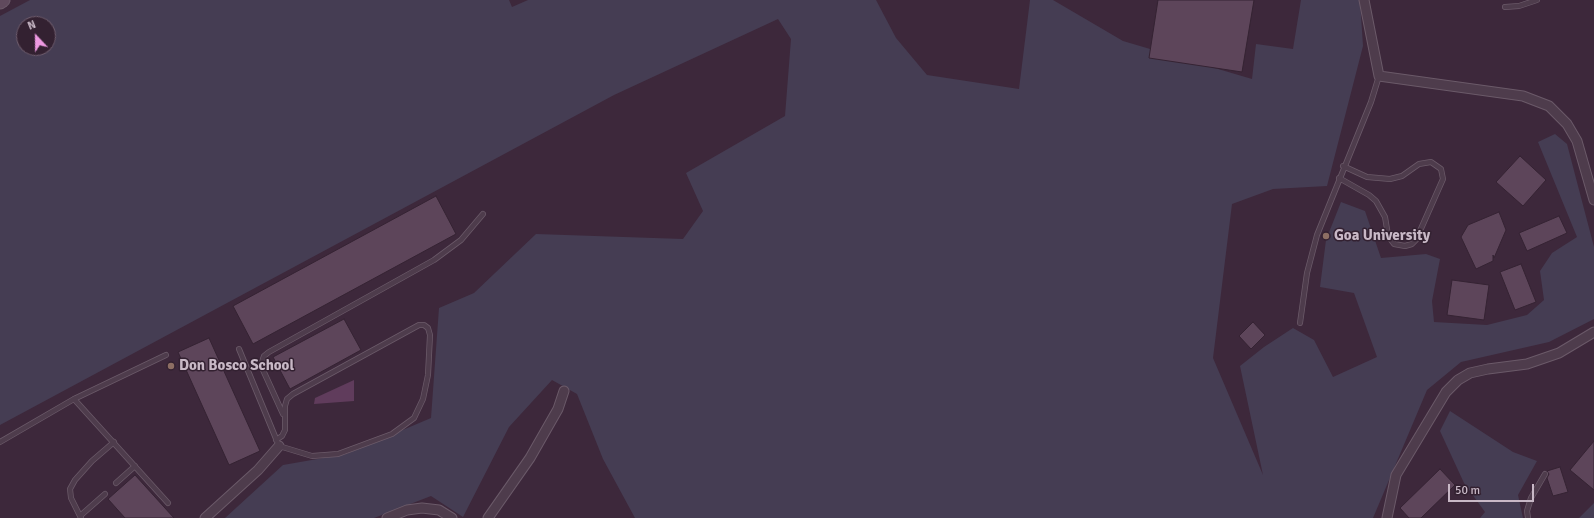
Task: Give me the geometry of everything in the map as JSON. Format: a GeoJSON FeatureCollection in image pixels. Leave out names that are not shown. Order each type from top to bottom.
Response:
{"type":"FeatureCollection","features":[{"type":"Feature","properties":{"kind":"street"},"geometry":{"type":"LineString","coordinates":[[1364,0],[1379,76],[1523,96],[1549,106],[1567,124],[1577,140],[1594,200]]}},
{"type":"Feature","properties":{"kind":"street"},"geometry":{"type":"LineString","coordinates":[[1386,518],[1396,475],[1446,392],[1458,380],[1470,373],[1527,364],[1558,353],[1594,332]]}},
{"type":"Feature","properties":{"kind":"street"},"geometry":{"type":"LineString","coordinates":[[488,518],[534,451],[558,409],[564,391]]}},
{"type":"Feature","properties":{"kind":"street"},"geometry":{"type":"LineString","coordinates":[[205,518],[258,470],[277,443]]}},
{"type":"Feature","properties":{"kind":"street"},"geometry":{"type":"LineString","coordinates":[[387,518],[407,510],[422,508],[439,510],[452,518]]}},
{"type":"Feature","properties":{"kind":"lane"},"geometry":{"type":"LineString","coordinates":[[1504,7],[1519,6],[1537,0]]}},
{"type":"Feature","properties":{"kind":"lane"},"geometry":{"type":"LineString","coordinates":[[1300,323],[1307,273],[1317,235],[1371,102],[1379,76]]}},
{"type":"Feature","properties":{"kind":"lane"},"geometry":{"type":"LineString","coordinates":[[1339,178],[1368,194],[1376,201],[1385,217],[1388,235],[1391,240],[1394,244],[1405,246],[1412,244],[1416,240],[1443,179],[1441,169],[1431,162],[1419,164],[1402,176],[1390,179],[1367,177],[1344,166]]}},
{"type":"Feature","properties":{"kind":"lane"},"geometry":{"type":"LineString","coordinates":[[285,418],[263,370],[262,362],[264,356],[434,260],[461,240],[483,214]]}},
{"type":"Feature","properties":{"kind":"lane"},"geometry":{"type":"LineString","coordinates":[[239,350],[277,443],[312,456],[338,454],[392,434],[414,418],[424,399],[428,375],[430,335],[428,328],[424,325],[419,325],[293,394],[287,399],[285,406],[285,430],[277,443]]}},
{"type":"Feature","properties":{"kind":"lane"},"geometry":{"type":"LineString","coordinates":[[0,442],[74,399],[166,355]]}},
{"type":"Feature","properties":{"kind":"lane"},"geometry":{"type":"LineString","coordinates":[[74,399],[168,503]]}},
{"type":"Feature","properties":{"kind":"lane"},"geometry":{"type":"LineString","coordinates":[[105,494],[81,517],[71,498],[70,489],[75,480],[92,461],[114,442]]}},
{"type":"Feature","properties":{"kind":"lane"},"geometry":{"type":"LineString","coordinates":[[116,483],[135,466]]}},
{"type":"Feature","properties":{"kind":"lane"},"geometry":{"type":"LineString","coordinates":[[1528,518],[1527,511],[1531,498],[1545,474]]}},
{"type":"Feature","properties":{"kind":"shaded area"},"geometry":{"type":"Polygon","coordinates":[[[30,0],[509,0],[512,7],[528,0],[876,0],[896,38],[927,75],[1019,89],[1030,0],[1053,0],[1123,41],[1252,79],[1256,44],[1293,49],[1301,0],[1360,0],[1363,46],[1327,186],[1273,189],[1232,204],[1213,358],[1263,475],[1240,366],[1264,347],[1293,328],[1314,340],[1333,377],[1377,357],[1354,293],[1320,287],[1326,240],[1341,202],[1365,211],[1381,258],[1426,254],[1440,259],[1432,301],[1434,322],[1487,325],[1527,315],[1544,300],[1540,271],[1552,253],[1577,237],[1538,142],[1555,134],[1567,144],[1594,247],[1594,319],[1549,342],[1461,362],[1427,390],[1373,518],[635,518],[603,459],[577,394],[552,380],[509,427],[463,517],[431,496],[374,518],[225,518],[283,465],[346,454],[431,418],[439,308],[474,293],[536,234],[683,239],[703,211],[686,173],[785,116],[791,39],[778,19],[614,95],[0,425],[0,16],[30,0]]]}},
{"type":"Feature","properties":{"kind":"shaded area"},"geometry":{"type":"Polygon","coordinates":[[[354,380],[354,401],[314,404],[315,398],[354,380]]]}},
{"type":"Feature","properties":{"kind":"shaded area"},"geometry":{"type":"Polygon","coordinates":[[[1450,411],[1513,452],[1537,461],[1518,495],[1523,518],[1480,518],[1485,512],[1464,483],[1440,431],[1450,411]]]}},
{"type":"Feature","properties":{"kind":"shaded area"},"geometry":{"type":"Polygon","coordinates":[[[1594,503],[1594,518],[1579,518],[1594,503]]]}},
{"type":"Feature","properties":{"kind":"building"},"geometry":{"type":"Polygon","coordinates":[[[1158,0],[1254,0],[1242,72],[1149,58],[1158,0]]]}},
{"type":"Feature","properties":{"kind":"building"},"geometry":{"type":"Polygon","coordinates":[[[1520,156],[1546,180],[1523,206],[1496,182],[1520,156]]]}},
{"type":"Feature","properties":{"kind":"building"},"geometry":{"type":"Polygon","coordinates":[[[436,196],[456,234],[253,344],[233,306],[436,196]]]}},
{"type":"Feature","properties":{"kind":"building"},"geometry":{"type":"Polygon","coordinates":[[[1499,212],[1506,230],[1494,258],[1493,255],[1493,261],[1476,269],[1461,237],[1468,225],[1499,212]]]}},
{"type":"Feature","properties":{"kind":"building"},"geometry":{"type":"Polygon","coordinates":[[[1559,216],[1567,233],[1527,251],[1519,233],[1559,216]]]}},
{"type":"Feature","properties":{"kind":"building"},"geometry":{"type":"Polygon","coordinates":[[[1521,264],[1536,302],[1515,310],[1500,272],[1521,264]]]}},
{"type":"Feature","properties":{"kind":"building"},"geometry":{"type":"Polygon","coordinates":[[[1452,280],[1489,285],[1484,320],[1447,315],[1452,280]]]}},
{"type":"Feature","properties":{"kind":"building"},"geometry":{"type":"Polygon","coordinates":[[[344,319],[361,350],[290,389],[273,357],[344,319]]]}},
{"type":"Feature","properties":{"kind":"building"},"geometry":{"type":"Polygon","coordinates":[[[1253,322],[1265,335],[1251,349],[1239,336],[1253,322]]]}},
{"type":"Feature","properties":{"kind":"building"},"geometry":{"type":"Polygon","coordinates":[[[209,338],[260,451],[229,465],[178,352],[209,338]]]}},
{"type":"Feature","properties":{"kind":"building"},"geometry":{"type":"Polygon","coordinates":[[[1594,441],[1594,490],[1570,470],[1594,441]]]}},
{"type":"Feature","properties":{"kind":"building"},"geometry":{"type":"Polygon","coordinates":[[[1560,467],[1568,492],[1553,496],[1547,478],[1549,474],[1547,471],[1560,467]]]}},
{"type":"Feature","properties":{"kind":"building"},"geometry":{"type":"Polygon","coordinates":[[[1440,469],[1455,485],[1421,518],[1409,518],[1400,508],[1440,469]]]}},
{"type":"Feature","properties":{"kind":"building"},"geometry":{"type":"Polygon","coordinates":[[[135,475],[174,518],[125,518],[108,499],[135,475]]]}},
{"type":"Feature","properties":{"kind":"place","name":"Goa University"},"geometry":{"type":"Point","coordinates":[1326,236]}},
{"type":"Feature","properties":{"kind":"place","name":"Don Bosco School"},"geometry":{"type":"Point","coordinates":[171,366]}}]}
